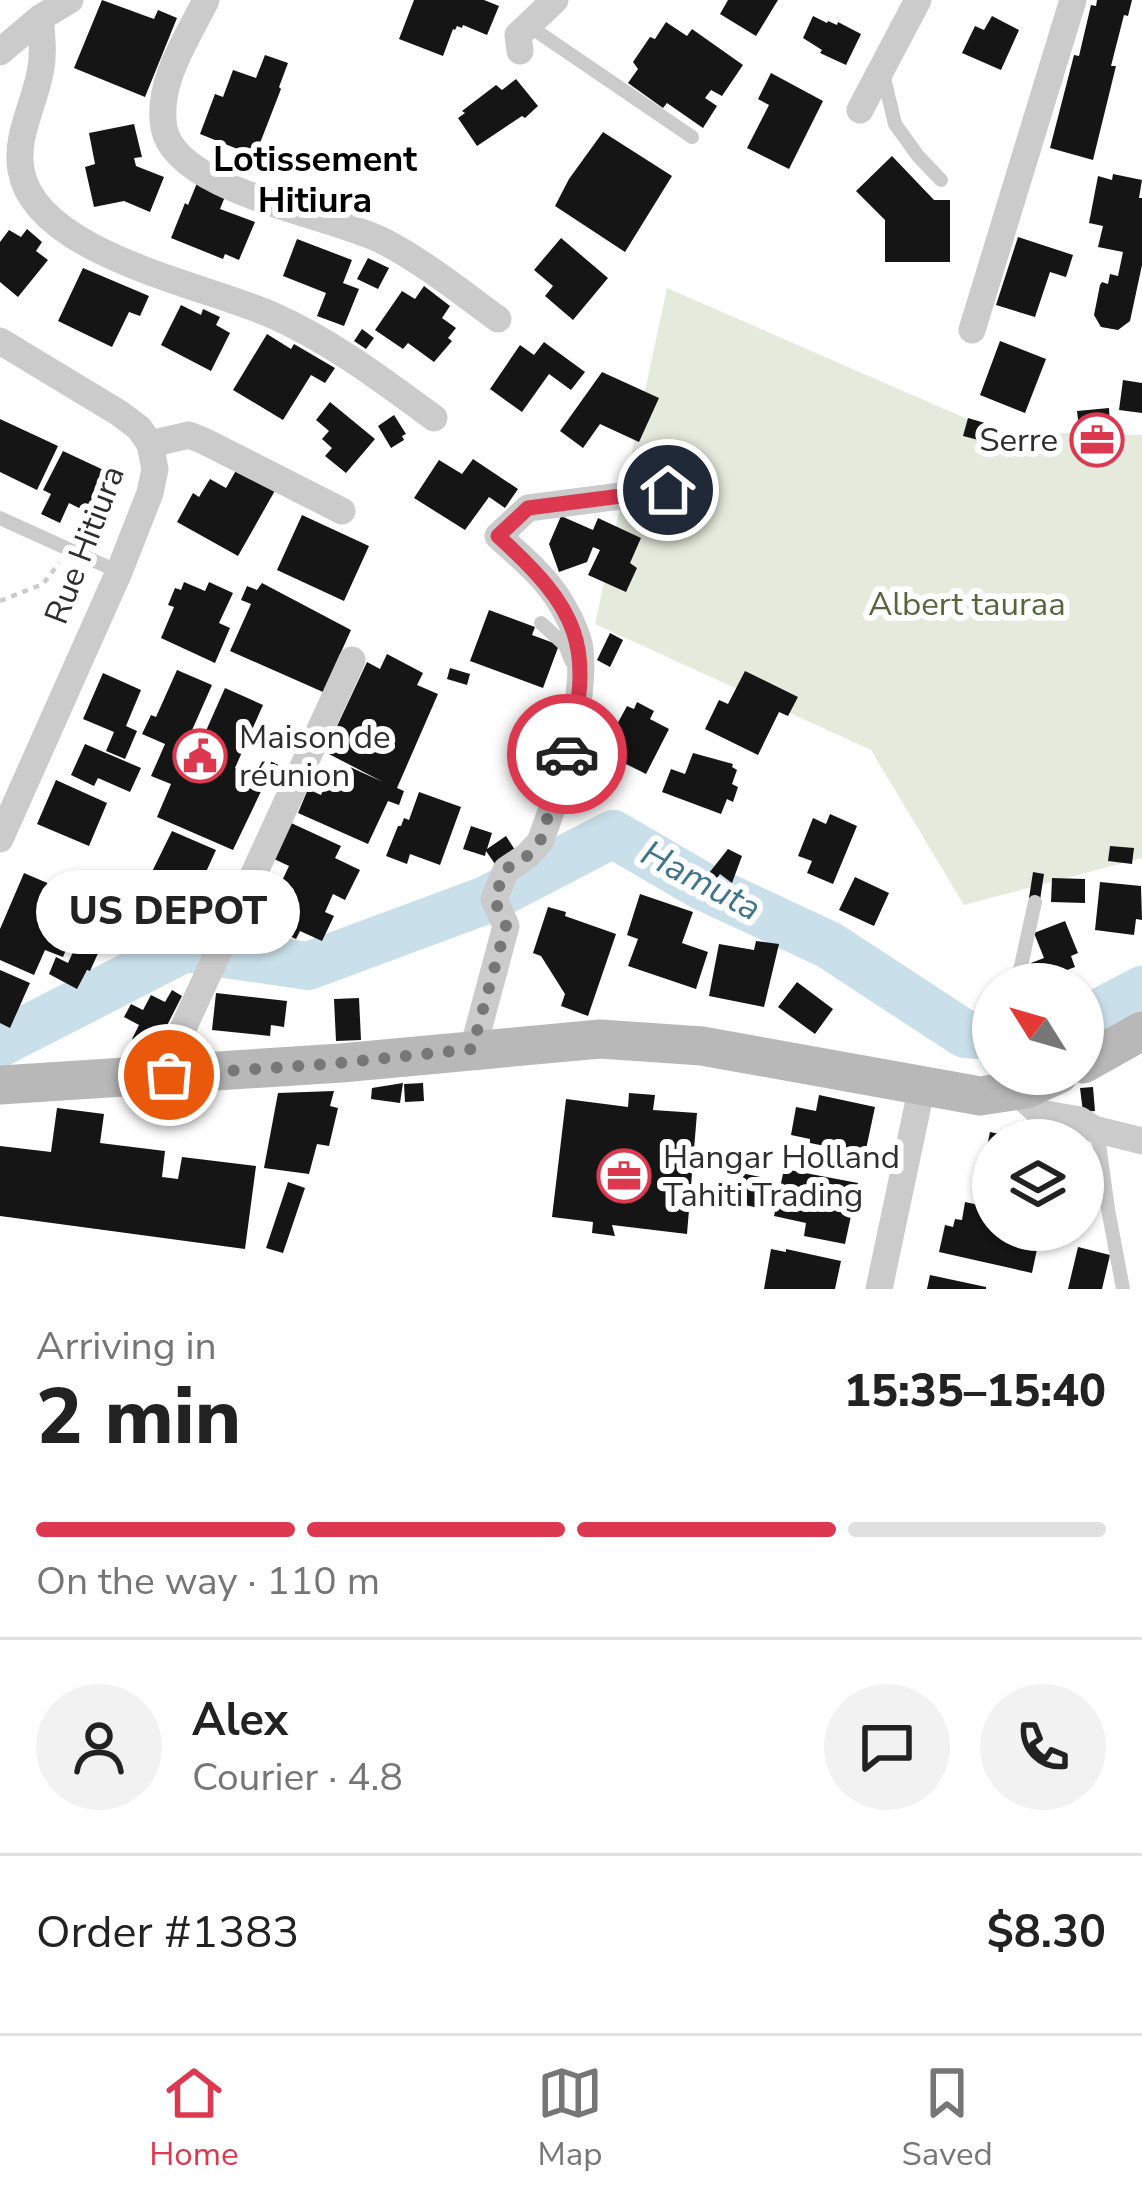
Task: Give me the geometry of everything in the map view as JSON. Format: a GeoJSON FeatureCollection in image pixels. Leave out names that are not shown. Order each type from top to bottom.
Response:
{"type":"FeatureCollection","features":[{"type":"Feature","properties":{"kind":"main road"},"geometry":{"type":"LineString","coordinates":[[1104,1052],[1142,1031]]}},
{"type":"Feature","properties":{"kind":"main road"},"geometry":{"type":"LineString","coordinates":[[0,1085],[340,1063],[600,1039],[702,1046],[972,1095]]}},
{"type":"Feature","properties":{"kind":"street"},"geometry":{"type":"LineString","coordinates":[[0,52],[70,0]]}},
{"type":"Feature","properties":{"kind":"street"},"geometry":{"type":"LineString","coordinates":[[206,0],[166,88],[165,132],[172,148],[190,166],[234,188],[385,242],[498,320]]}},
{"type":"Feature","properties":{"kind":"street"},"geometry":{"type":"LineString","coordinates":[[524,38],[555,0]]}},
{"type":"Feature","properties":{"kind":"street"},"geometry":{"type":"LineString","coordinates":[[860,110],[918,0]]}},
{"type":"Feature","properties":{"kind":"street"},"geometry":{"type":"LineString","coordinates":[[972,330],[1073,0]]}},
{"type":"Feature","properties":{"kind":"street"},"geometry":{"type":"LineString","coordinates":[[40,18],[40,73],[22,141],[21,170],[29,195],[44,214],[94,249],[271,314],[322,340],[434,418]]}},
{"type":"Feature","properties":{"kind":"street","name":"Rue Hitiura"},"geometry":{"type":"LineString","coordinates":[[0,340],[139,428],[149,443],[155,469],[119,572],[0,839]]}},
{"type":"Feature","properties":{"kind":"street"},"geometry":{"type":"LineString","coordinates":[[149,443],[189,435],[341,512]]}},
{"type":"Feature","properties":{"kind":"street"},"geometry":{"type":"LineString","coordinates":[[472,1049],[506,926],[494,899],[506,869],[540,842],[574,728],[578,697],[580,647],[561,602],[498,536],[528,508],[668,490]]}},
{"type":"Feature","properties":{"kind":"street"},"geometry":{"type":"LineString","coordinates":[[169,1075],[181,1033],[352,659]]}},
{"type":"Feature","properties":{"kind":"street"},"geometry":{"type":"LineString","coordinates":[[880,1289],[922,1086]]}},
{"type":"Feature","properties":{"kind":"street"},"geometry":{"type":"LineString","coordinates":[[1020,1095],[1040,1112],[1075,1119]]}},
{"type":"Feature","properties":{"kind":"street"},"geometry":{"type":"LineString","coordinates":[[1104,1132],[1142,1141]]}},
{"type":"Feature","properties":{"kind":"lane"},"geometry":{"type":"LineString","coordinates":[[524,38],[692,137]]}},
{"type":"Feature","properties":{"kind":"lane"},"geometry":{"type":"LineString","coordinates":[[881,69],[895,124],[941,180]]}},
{"type":"Feature","properties":{"kind":"lane"},"geometry":{"type":"LineString","coordinates":[[0,518],[119,572]]}},
{"type":"Feature","properties":{"kind":"lane"},"geometry":{"type":"LineString","coordinates":[[541,623],[565,646],[575,669],[578,697]]}},
{"type":"Feature","properties":{"kind":"lane"},"geometry":{"type":"LineString","coordinates":[[1022,963],[1035,902]]}},
{"type":"Feature","properties":{"kind":"lane"},"geometry":{"type":"LineString","coordinates":[[1104,1184],[1123,1289]]}},
{"type":"Feature","properties":{"kind":"path"},"geometry":{"type":"LineString","coordinates":[[0,601],[43,584],[70,549]]}},
{"type":"Feature","properties":{"kind":"green space","name":"Albert tauraa"},"geometry":{"type":"Polygon","coordinates":[[[667,288],[995,431],[1142,435],[1142,858],[964,905],[871,750],[595,624],[667,288]]]}},
{"type":"Feature","properties":{"kind":"building"},"geometry":{"type":"Polygon","coordinates":[[[102,0],[154,19],[158,10],[177,18],[145,97],[74,68],[102,0]]]}},
{"type":"Feature","properties":{"kind":"building"},"geometry":{"type":"Polygon","coordinates":[[[414,0],[484,0],[499,6],[487,35],[457,26],[443,56],[399,39],[414,0]]]}},
{"type":"Feature","properties":{"kind":"building"},"geometry":{"type":"Polygon","coordinates":[[[728,0],[778,0],[756,36],[720,14],[728,0]]]}},
{"type":"Feature","properties":{"kind":"building"},"geometry":{"type":"Polygon","coordinates":[[[1097,0],[1132,0],[1111,66],[1116,66],[1093,160],[1050,148],[1074,55],[1079,56],[1091,5],[1096,6],[1097,0]]]}},
{"type":"Feature","properties":{"kind":"building"},"geometry":{"type":"Polygon","coordinates":[[[813,16],[861,34],[846,65],[820,53],[803,38],[813,16]]]}},
{"type":"Feature","properties":{"kind":"building"},"geometry":{"type":"Polygon","coordinates":[[[992,16],[1019,30],[1001,70],[962,53],[975,26],[984,30],[992,16]]]}},
{"type":"Feature","properties":{"kind":"building"},"geometry":{"type":"Polygon","coordinates":[[[666,22],[687,36],[692,29],[743,65],[722,96],[711,90],[705,98],[717,106],[703,128],[628,83],[638,69],[633,62],[666,22]]]}},
{"type":"Feature","properties":{"kind":"building"},"geometry":{"type":"Polygon","coordinates":[[[265,55],[288,63],[255,156],[200,134],[215,94],[223,97],[233,70],[256,78],[265,55]]]}},
{"type":"Feature","properties":{"kind":"building"},"geometry":{"type":"Polygon","coordinates":[[[771,73],[823,101],[789,169],[747,148],[769,105],[758,99],[771,73]]]}},
{"type":"Feature","properties":{"kind":"building"},"geometry":{"type":"Polygon","coordinates":[[[516,79],[538,106],[477,146],[458,118],[462,111],[496,85],[502,90],[516,79]]]}},
{"type":"Feature","properties":{"kind":"building"},"geometry":{"type":"Polygon","coordinates":[[[134,124],[142,157],[134,158],[136,166],[164,177],[150,212],[124,201],[94,207],[85,167],[95,164],[89,133],[134,124]]]}},
{"type":"Feature","properties":{"kind":"building"},"geometry":{"type":"Polygon","coordinates":[[[603,132],[672,176],[625,252],[555,206],[603,132]]]}},
{"type":"Feature","properties":{"kind":"building"},"geometry":{"type":"Polygon","coordinates":[[[892,156],[934,200],[950,200],[950,262],[885,262],[885,220],[856,191],[892,156]]]}},
{"type":"Feature","properties":{"kind":"building"},"geometry":{"type":"Polygon","coordinates":[[[1113,174],[1142,180],[1142,265],[1130,321],[1118,330],[1101,327],[1094,315],[1100,285],[1108,284],[1110,274],[1118,276],[1123,252],[1098,247],[1103,226],[1089,223],[1098,176],[1112,180],[1113,174]]]}},
{"type":"Feature","properties":{"kind":"building"},"geometry":{"type":"Polygon","coordinates":[[[197,183],[226,194],[220,209],[255,222],[239,260],[225,254],[223,259],[171,238],[197,183]]]}},
{"type":"Feature","properties":{"kind":"building"},"geometry":{"type":"Polygon","coordinates":[[[27,229],[42,242],[36,251],[48,260],[18,297],[0,282],[0,242],[9,230],[21,237],[27,229]]]}},
{"type":"Feature","properties":{"kind":"building"},"geometry":{"type":"Polygon","coordinates":[[[1018,237],[1073,255],[1066,277],[1050,272],[1035,317],[996,305],[1018,237]]]}},
{"type":"Feature","properties":{"kind":"building"},"geometry":{"type":"Polygon","coordinates":[[[561,238],[608,278],[573,320],[545,296],[553,286],[534,270],[561,238]]]}},
{"type":"Feature","properties":{"kind":"building"},"geometry":{"type":"Polygon","coordinates":[[[297,239],[352,260],[343,283],[359,289],[344,326],[317,316],[326,293],[283,276],[297,239]]]}},
{"type":"Feature","properties":{"kind":"building"},"geometry":{"type":"Polygon","coordinates":[[[368,258],[389,268],[378,289],[357,279],[368,258]]]}},
{"type":"Feature","properties":{"kind":"building"},"geometry":{"type":"Polygon","coordinates":[[[83,268],[149,296],[140,316],[129,312],[112,347],[58,321],[83,268]]]}},
{"type":"Feature","properties":{"kind":"building"},"geometry":{"type":"Polygon","coordinates":[[[424,286],[450,306],[442,318],[456,328],[448,338],[452,341],[434,362],[408,343],[403,349],[375,330],[402,291],[415,299],[424,286]]]}},
{"type":"Feature","properties":{"kind":"building"},"geometry":{"type":"Polygon","coordinates":[[[181,305],[201,315],[203,309],[220,317],[216,325],[230,333],[211,371],[161,345],[181,305]]]}},
{"type":"Feature","properties":{"kind":"building"},"geometry":{"type":"Polygon","coordinates":[[[362,329],[374,338],[366,349],[354,341],[362,329]]]}},
{"type":"Feature","properties":{"kind":"building"},"geometry":{"type":"Polygon","coordinates":[[[267,334],[335,368],[325,383],[311,375],[283,420],[233,390],[267,334]]]}},
{"type":"Feature","properties":{"kind":"building"},"geometry":{"type":"Polygon","coordinates":[[[1000,341],[1046,359],[1025,413],[980,395],[1000,341]]]}},
{"type":"Feature","properties":{"kind":"building"},"geometry":{"type":"Polygon","coordinates":[[[544,342],[585,372],[571,390],[549,374],[522,412],[490,389],[520,345],[534,355],[544,342]]]}},
{"type":"Feature","properties":{"kind":"building"},"geometry":{"type":"Polygon","coordinates":[[[602,372],[659,398],[639,442],[600,424],[583,448],[560,431],[602,372]]]}},
{"type":"Feature","properties":{"kind":"building"},"geometry":{"type":"Polygon","coordinates":[[[1123,380],[1142,383],[1142,413],[1119,410],[1123,380]]]}},
{"type":"Feature","properties":{"kind":"building"},"geometry":{"type":"Polygon","coordinates":[[[330,402],[375,439],[346,473],[325,456],[332,448],[322,439],[329,431],[316,420],[330,402]]]}},
{"type":"Feature","properties":{"kind":"building"},"geometry":{"type":"Polygon","coordinates":[[[1109,408],[1110,426],[1079,428],[1077,411],[1109,408]]]}},
{"type":"Feature","properties":{"kind":"building"},"geometry":{"type":"Polygon","coordinates":[[[394,415],[406,434],[391,448],[378,426],[394,415]]]}},
{"type":"Feature","properties":{"kind":"building"},"geometry":{"type":"Polygon","coordinates":[[[968,418],[995,426],[990,443],[963,436],[968,418]]]}},
{"type":"Feature","properties":{"kind":"building"},"geometry":{"type":"Polygon","coordinates":[[[0,419],[58,446],[37,490],[0,472],[0,419]]]}},
{"type":"Feature","properties":{"kind":"building","name":"Serre"},"geometry":{"type":"Polygon","coordinates":[[[1114,428],[1116,448],[1080,452],[1079,431],[1114,428]]]}},
{"type":"Feature","properties":{"kind":"building"},"geometry":{"type":"Polygon","coordinates":[[[63,451],[110,473],[91,514],[69,503],[60,523],[41,514],[51,494],[43,490],[63,451]]]}},
{"type":"Feature","properties":{"kind":"building"},"geometry":{"type":"Polygon","coordinates":[[[473,459],[518,489],[505,508],[489,497],[465,530],[414,498],[439,460],[462,474],[473,459]]]}},
{"type":"Feature","properties":{"kind":"building"},"geometry":{"type":"Polygon","coordinates":[[[238,467],[277,487],[238,556],[177,522],[193,493],[199,497],[210,479],[226,488],[238,467]]]}},
{"type":"Feature","properties":{"kind":"building"},"geometry":{"type":"Polygon","coordinates":[[[302,515],[369,546],[344,601],[277,570],[302,515]]]}},
{"type":"Feature","properties":{"kind":"building"},"geometry":{"type":"Polygon","coordinates":[[[561,516],[593,530],[598,518],[641,538],[630,563],[637,568],[626,592],[588,575],[600,550],[593,547],[587,562],[559,572],[549,544],[561,516]]]}},
{"type":"Feature","properties":{"kind":"building"},"geometry":{"type":"Polygon","coordinates":[[[184,582],[205,591],[209,582],[233,593],[219,623],[230,628],[215,663],[161,638],[174,607],[168,605],[175,588],[181,590],[184,582]]]}},
{"type":"Feature","properties":{"kind":"building"},"geometry":{"type":"Polygon","coordinates":[[[262,583],[351,630],[323,692],[230,651],[251,604],[241,600],[247,586],[257,590],[262,583]]]}},
{"type":"Feature","properties":{"kind":"building"},"geometry":{"type":"Polygon","coordinates":[[[489,610],[535,627],[532,635],[559,645],[543,688],[470,661],[489,610]]]}},
{"type":"Feature","properties":{"kind":"building"},"geometry":{"type":"Polygon","coordinates":[[[610,633],[623,640],[610,667],[597,660],[610,633]]]}},
{"type":"Feature","properties":{"kind":"building"},"geometry":{"type":"Polygon","coordinates":[[[387,654],[423,673],[417,685],[438,694],[397,788],[404,791],[399,805],[388,801],[368,844],[298,813],[308,789],[321,795],[333,768],[345,775],[350,767],[383,782],[325,752],[367,662],[380,669],[387,654]]]}},
{"type":"Feature","properties":{"kind":"building"},"geometry":{"type":"Polygon","coordinates":[[[450,668],[470,674],[467,685],[447,679],[450,668]]]}},
{"type":"Feature","properties":{"kind":"building","name":"Maison de réunion"},"geometry":{"type":"Polygon","coordinates":[[[177,670],[212,685],[185,746],[197,751],[225,688],[263,705],[235,768],[262,779],[270,761],[283,767],[275,786],[266,781],[233,850],[157,817],[171,784],[151,776],[165,744],[142,734],[151,715],[156,717],[177,670]]]}},
{"type":"Feature","properties":{"kind":"building"},"geometry":{"type":"Polygon","coordinates":[[[745,671],[798,697],[788,716],[779,712],[758,755],[705,729],[719,700],[728,704],[745,671]]]}},
{"type":"Feature","properties":{"kind":"building"},"geometry":{"type":"Polygon","coordinates":[[[103,673],[141,690],[126,726],[137,731],[125,759],[106,751],[114,732],[83,719],[103,673]]]}},
{"type":"Feature","properties":{"kind":"building"},"geometry":{"type":"Polygon","coordinates":[[[637,702],[654,711],[650,719],[669,729],[646,774],[602,752],[627,706],[634,709],[637,702]]]}},
{"type":"Feature","properties":{"kind":"building"},"geometry":{"type":"Polygon","coordinates":[[[85,744],[141,768],[130,792],[98,778],[94,786],[71,775],[85,744]]]}},
{"type":"Feature","properties":{"kind":"building"},"geometry":{"type":"Polygon","coordinates":[[[693,753],[733,764],[737,770],[733,802],[727,799],[721,814],[662,792],[671,769],[685,774],[693,753]]]}},
{"type":"Feature","properties":{"kind":"building"},"geometry":{"type":"Polygon","coordinates":[[[56,780],[107,803],[89,846],[37,824],[56,780]]]}},
{"type":"Feature","properties":{"kind":"building"},"geometry":{"type":"Polygon","coordinates":[[[419,792],[461,807],[440,865],[410,854],[407,864],[386,856],[398,826],[404,818],[409,820],[419,792]]]}},
{"type":"Feature","properties":{"kind":"building"},"geometry":{"type":"Polygon","coordinates":[[[830,814],[857,826],[833,884],[807,873],[812,861],[798,856],[813,818],[826,824],[830,814]]]}},
{"type":"Feature","properties":{"kind":"building"},"geometry":{"type":"Polygon","coordinates":[[[289,822],[341,846],[335,858],[360,870],[345,900],[333,894],[325,912],[334,916],[322,941],[300,931],[296,939],[262,923],[289,866],[272,858],[289,822]]]}},
{"type":"Feature","properties":{"kind":"building"},"geometry":{"type":"Polygon","coordinates":[[[471,826],[492,833],[487,849],[506,836],[515,850],[495,864],[486,851],[485,856],[463,849],[471,826]]]}},
{"type":"Feature","properties":{"kind":"building"},"geometry":{"type":"Polygon","coordinates":[[[172,831],[216,850],[206,872],[215,876],[202,904],[194,900],[190,908],[144,888],[172,831]]]}},
{"type":"Feature","properties":{"kind":"building"},"geometry":{"type":"Polygon","coordinates":[[[1110,846],[1134,848],[1132,864],[1108,861],[1110,846]]]}},
{"type":"Feature","properties":{"kind":"building"},"geometry":{"type":"Polygon","coordinates":[[[728,849],[742,856],[732,883],[709,873],[728,849]]]}},
{"type":"Feature","properties":{"kind":"building"},"geometry":{"type":"Polygon","coordinates":[[[1033,872],[1044,874],[1040,900],[1029,898],[1033,872]]]}},
{"type":"Feature","properties":{"kind":"building"},"geometry":{"type":"Polygon","coordinates":[[[24,873],[87,900],[63,957],[45,950],[34,975],[0,960],[0,929],[24,873]]]}},
{"type":"Feature","properties":{"kind":"building"},"geometry":{"type":"Polygon","coordinates":[[[855,877],[889,893],[874,926],[839,910],[855,877]]]}},
{"type":"Feature","properties":{"kind":"building"},"geometry":{"type":"Polygon","coordinates":[[[1052,878],[1085,879],[1085,903],[1051,902],[1052,878]]]}},
{"type":"Feature","properties":{"kind":"building"},"geometry":{"type":"Polygon","coordinates":[[[1100,882],[1141,886],[1142,920],[1136,919],[1134,935],[1095,930],[1100,882]]]}},
{"type":"Feature","properties":{"kind":"building"},"geometry":{"type":"Polygon","coordinates":[[[640,894],[693,912],[682,943],[708,952],[696,989],[628,966],[638,939],[627,935],[640,894]]]}},
{"type":"Feature","properties":{"kind":"building"},"geometry":{"type":"Polygon","coordinates":[[[548,907],[616,934],[588,1016],[561,1006],[565,994],[541,956],[533,953],[548,907]]]}},
{"type":"Feature","properties":{"kind":"building"},"geometry":{"type":"Polygon","coordinates":[[[1065,921],[1078,953],[1071,956],[1074,963],[1031,963],[1044,958],[1034,933],[1065,921]]]}},
{"type":"Feature","properties":{"kind":"building"},"geometry":{"type":"Polygon","coordinates":[[[83,930],[104,940],[77,989],[49,974],[56,957],[68,963],[83,930]]]}},
{"type":"Feature","properties":{"kind":"building"},"geometry":{"type":"Polygon","coordinates":[[[756,941],[779,944],[764,1007],[709,996],[719,944],[754,950],[756,941]]]}},
{"type":"Feature","properties":{"kind":"building"},"geometry":{"type":"Polygon","coordinates":[[[0,970],[30,983],[10,1028],[0,1023],[0,970]]]}},
{"type":"Feature","properties":{"kind":"building"},"geometry":{"type":"Polygon","coordinates":[[[797,982],[833,1009],[815,1034],[778,1007],[797,982]]]}},
{"type":"Feature","properties":{"kind":"building"},"geometry":{"type":"Polygon","coordinates":[[[172,990],[182,996],[154,1051],[132,1039],[139,1025],[124,1017],[131,1004],[143,1010],[151,995],[165,1002],[172,990]]]}},
{"type":"Feature","properties":{"kind":"building"},"geometry":{"type":"Polygon","coordinates":[[[216,993],[287,1001],[284,1027],[271,1025],[270,1036],[212,1030],[216,993]]]}},
{"type":"Feature","properties":{"kind":"building"},"geometry":{"type":"Polygon","coordinates":[[[359,998],[361,1040],[336,1041],[334,999],[359,998]]]}},
{"type":"Feature","properties":{"kind":"building"},"geometry":{"type":"Polygon","coordinates":[[[403,1083],[400,1103],[371,1099],[372,1088],[403,1083]]]}},
{"type":"Feature","properties":{"kind":"building"},"geometry":{"type":"Polygon","coordinates":[[[423,1083],[424,1101],[405,1102],[404,1084],[423,1083]]]}},
{"type":"Feature","properties":{"kind":"building"},"geometry":{"type":"Polygon","coordinates":[[[334,1091],[330,1106],[338,1108],[329,1146],[317,1144],[309,1174],[264,1168],[278,1093],[334,1091]]]}},
{"type":"Feature","properties":{"kind":"building","name":"Hangar Holland Tahiti Trading"},"geometry":{"type":"Polygon","coordinates":[[[629,1093],[655,1095],[653,1110],[697,1113],[687,1234],[612,1225],[615,1236],[592,1233],[593,1222],[552,1217],[566,1099],[628,1107],[629,1093]]]}},
{"type":"Feature","properties":{"kind":"building"},"geometry":{"type":"Polygon","coordinates":[[[819,1095],[875,1107],[865,1154],[791,1135],[796,1107],[816,1111],[819,1095]]]}},
{"type":"Feature","properties":{"kind":"building"},"geometry":{"type":"Polygon","coordinates":[[[1081,1095],[1094,1095],[1095,1111],[1083,1112],[1081,1095]]]}},
{"type":"Feature","properties":{"kind":"building"},"geometry":{"type":"Polygon","coordinates":[[[57,1108],[104,1114],[100,1143],[165,1151],[162,1177],[178,1179],[182,1157],[256,1166],[245,1249],[0,1216],[0,1146],[51,1152],[57,1108]]]}},
{"type":"Feature","properties":{"kind":"building"},"geometry":{"type":"Polygon","coordinates":[[[784,1169],[858,1183],[845,1244],[804,1236],[806,1223],[774,1216],[784,1169]]]}},
{"type":"Feature","properties":{"kind":"building"},"geometry":{"type":"Polygon","coordinates":[[[741,1173],[775,1180],[769,1210],[735,1203],[741,1173]]]}},
{"type":"Feature","properties":{"kind":"building"},"geometry":{"type":"Polygon","coordinates":[[[288,1182],[305,1188],[283,1253],[266,1248],[288,1182]]]}},
{"type":"Feature","properties":{"kind":"building"},"geometry":{"type":"Polygon","coordinates":[[[965,1202],[972,1204],[972,1251],[1037,1251],[1032,1273],[939,1252],[945,1225],[953,1227],[955,1219],[962,1220],[965,1202]]]}},
{"type":"Feature","properties":{"kind":"building"},"geometry":{"type":"Polygon","coordinates":[[[771,1249],[841,1261],[835,1289],[764,1289],[771,1249]]]}},
{"type":"Feature","properties":{"kind":"building"},"geometry":{"type":"Polygon","coordinates":[[[1077,1251],[1110,1255],[1102,1289],[1068,1289],[1077,1251]]]}},
{"type":"Feature","properties":{"kind":"building"},"geometry":{"type":"Polygon","coordinates":[[[930,1275],[986,1287],[986,1289],[927,1289],[930,1275]]]}},
{"type":"Feature","properties":{"kind":"waterway","name":"Hamuta"},"geometry":{"type":"LineString","coordinates":[[0,1043],[185,948],[308,966],[486,900],[613,834],[702,886],[829,945],[972,1034]]}},
{"type":"Feature","properties":{"kind":"waterway","name":"Hamuta"},"geometry":{"type":"LineString","coordinates":[[1104,1010],[1142,990]]}},
{"type":"Feature","properties":{"kind":"way so far"},"geometry":{"type":"LineString","coordinates":[[169,1075],[472,1049],[506,926],[494,899],[506,869],[540,842],[567,754]]}},
{"type":"Feature","properties":{"kind":"place","name":"Serre"},"geometry":{"type":"Point","coordinates":[1097,440]}},
{"type":"Feature","properties":{"kind":"place","name":"Maison de réunion"},"geometry":{"type":"Point","coordinates":[200,756]}},
{"type":"Feature","properties":{"kind":"place","name":"US DEPOT"},"geometry":{"type":"Point","coordinates":[169,1075]}},
{"type":"Feature","properties":{"kind":"place","name":"Hangar Holland Tahiti Trading"},"geometry":{"type":"Point","coordinates":[624,1176]}},
{"type":"Feature","properties":{"kind":"district","name":"Lotissement Hitiura"},"geometry":{"type":"Point","coordinates":[315,180]}},
{"type":"Feature","properties":{"kind":"route"},"geometry":{"type":"LineString","coordinates":[[567,754],[578,697],[580,647],[561,602],[498,536],[528,508],[668,490]]}}]}
